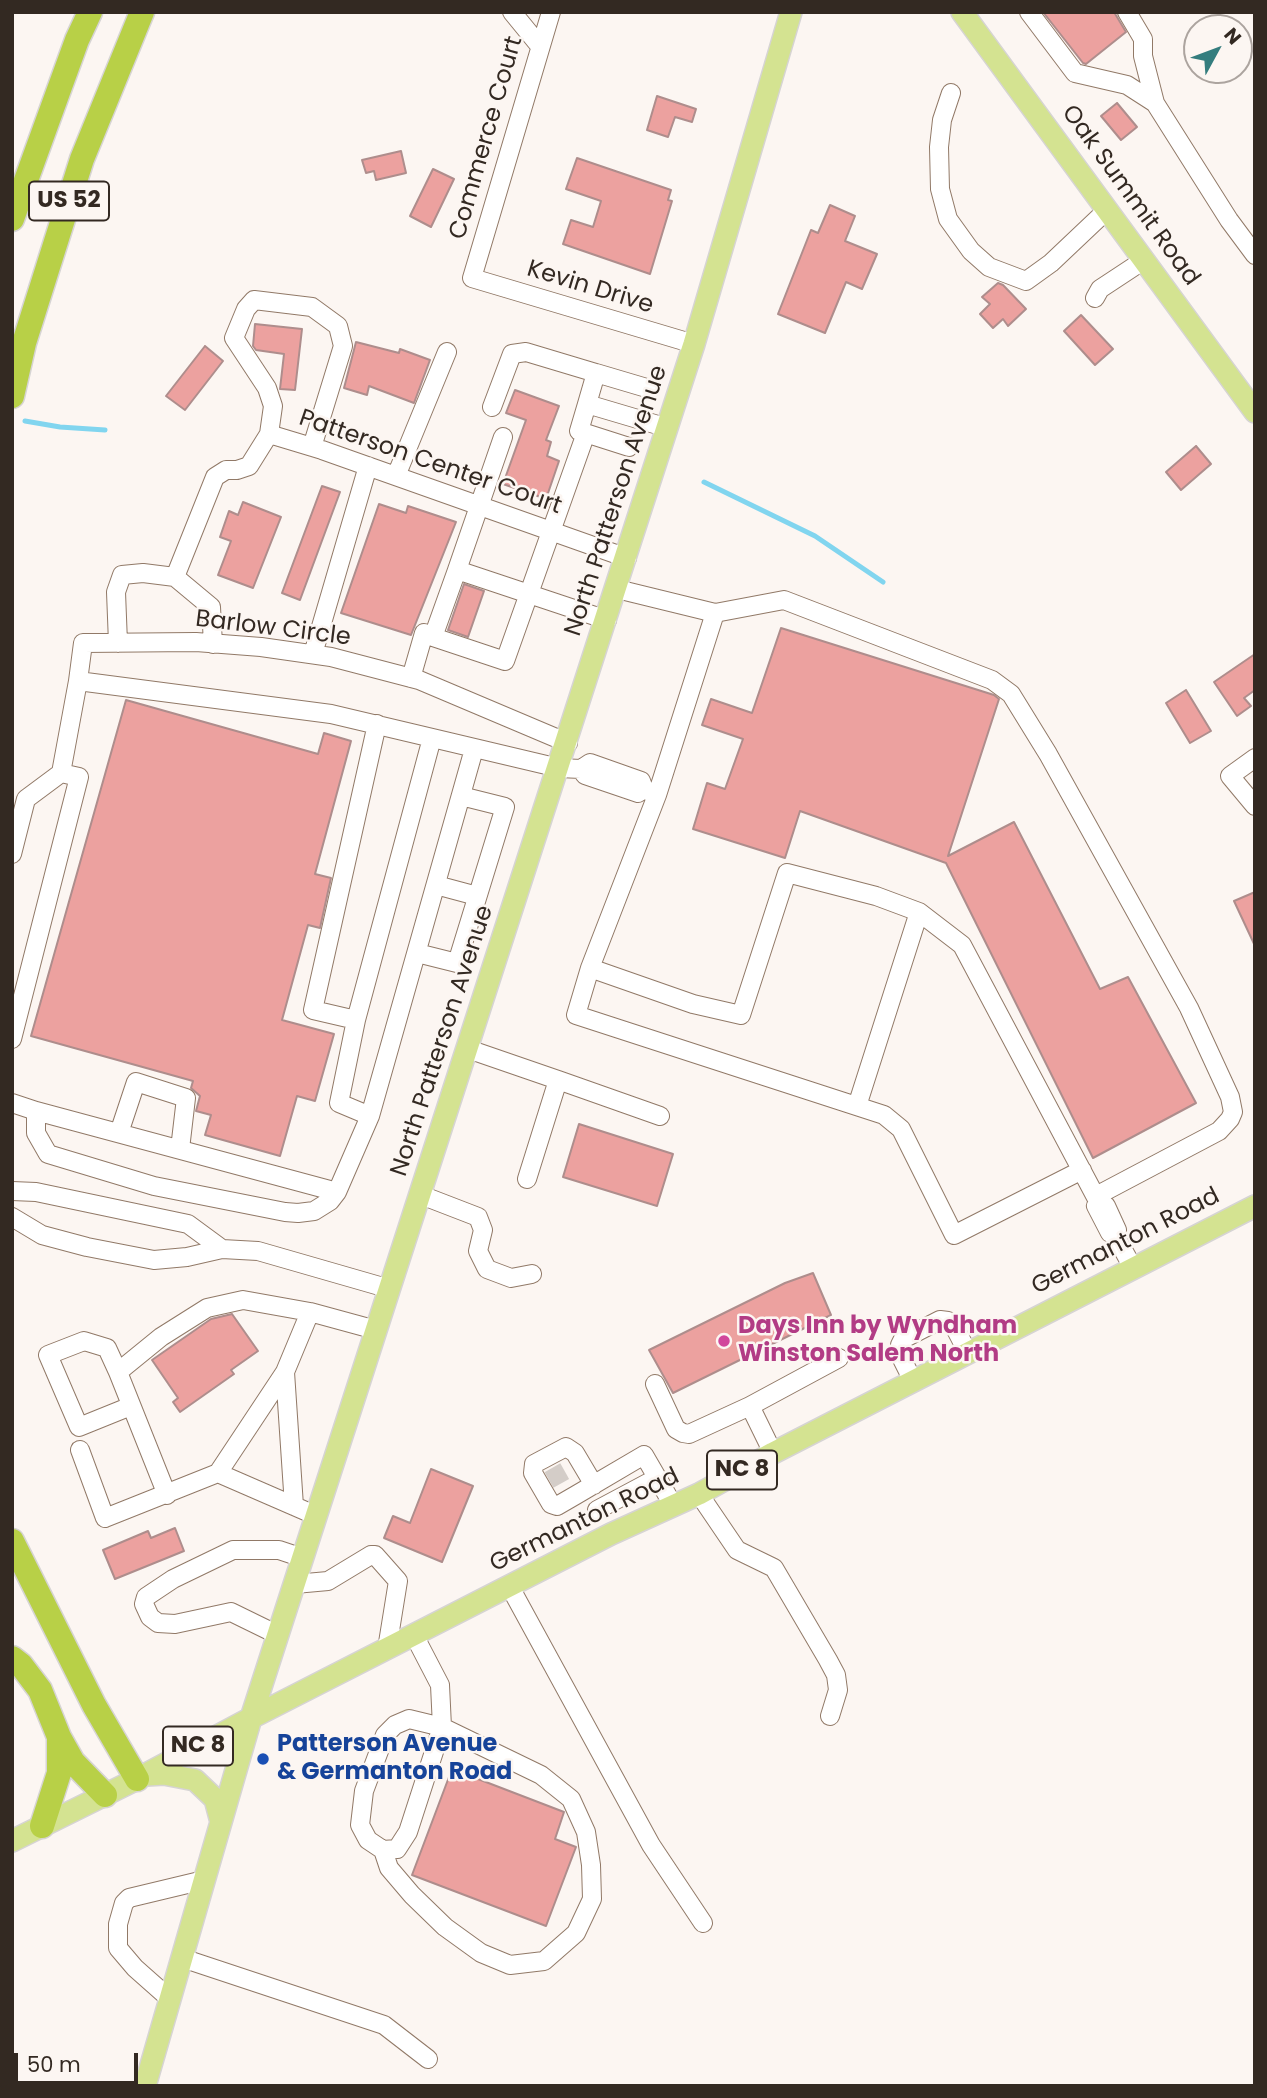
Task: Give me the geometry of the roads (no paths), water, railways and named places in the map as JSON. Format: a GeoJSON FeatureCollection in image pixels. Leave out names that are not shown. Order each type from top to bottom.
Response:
{"type":"FeatureCollection","features":[{"type":"Feature","properties":{"kind":"highway","name":"US 52"},"geometry":{"type":"LineString","coordinates":[[12,219],[77,40],[90,12]]}},
{"type":"Feature","properties":{"kind":"highway","name":"US 52"},"geometry":{"type":"LineString","coordinates":[[12,396],[24,344],[82,159],[142,12]]}},
{"type":"Feature","properties":{"kind":"highway"},"geometry":{"type":"LineString","coordinates":[[12,1541],[94,1705],[141,1777]]}},
{"type":"Feature","properties":{"kind":"highway"},"geometry":{"type":"LineString","coordinates":[[12,1658],[21,1665],[40,1690],[59,1737],[73,1762],[105,1795]]}},
{"type":"Feature","properties":{"kind":"highway"},"geometry":{"type":"LineString","coordinates":[[42,1826],[59,1773],[59,1737]]}},
{"type":"Feature","properties":{"kind":"main road","name":"North Patterson Avenue"},"geometry":{"type":"LineString","coordinates":[[145,2086],[251,1718],[627,558],[694,344],[791,12]]}},
{"type":"Feature","properties":{"kind":"main road","name":"Oak Summit Road"},"geometry":{"type":"LineString","coordinates":[[962,12],[1255,412]]}},
{"type":"Feature","properties":{"kind":"main road","name":"Germanton Road"},"geometry":{"type":"LineString","coordinates":[[12,1841],[611,1534],[699,1494],[773,1453],[1255,1206]]}},
{"type":"Feature","properties":{"kind":"main road"},"geometry":{"type":"LineString","coordinates":[[141,1777],[164,1774],[195,1780],[215,1799],[221,1823]]}},
{"type":"Feature","properties":{"kind":"street"},"geometry":{"type":"LineString","coordinates":[[512,12],[539,45]]}},
{"type":"Feature","properties":{"kind":"street","name":"Commerce Court"},"geometry":{"type":"LineString","coordinates":[[472,278],[539,45],[551,12]]}},
{"type":"Feature","properties":{"kind":"street"},"geometry":{"type":"LineString","coordinates":[[1030,12],[1075,73],[1127,85],[1155,103]]}},
{"type":"Feature","properties":{"kind":"street"},"geometry":{"type":"LineString","coordinates":[[1127,12],[1143,39],[1143,56],[1155,103],[1229,220],[1255,255]]}},
{"type":"Feature","properties":{"kind":"street"},"geometry":{"type":"LineString","coordinates":[[951,93],[942,121],[939,147],[940,189],[948,219],[971,251],[989,267],[1026,281],[1051,263],[1107,210]]}},
{"type":"Feature","properties":{"kind":"street"},"geometry":{"type":"LineString","coordinates":[[1095,298],[1100,289],[1144,260]]}},
{"type":"Feature","properties":{"kind":"street","name":"Kevin Drive"},"geometry":{"type":"LineString","coordinates":[[472,278],[694,344]]}},
{"type":"Feature","properties":{"kind":"street"},"geometry":{"type":"LineString","coordinates":[[269,434],[273,407],[267,388],[234,338],[246,309],[254,300],[312,307],[338,326],[343,346],[312,447]]}},
{"type":"Feature","properties":{"kind":"street"},"geometry":{"type":"LineString","coordinates":[[396,476],[447,352]]}},
{"type":"Feature","properties":{"kind":"street"},"geometry":{"type":"LineString","coordinates":[[492,407],[512,354],[526,352],[650,389]]}},
{"type":"Feature","properties":{"kind":"street"},"geometry":{"type":"LineString","coordinates":[[596,373],[579,431],[629,447]]}},
{"type":"Feature","properties":{"kind":"street"},"geometry":{"type":"LineString","coordinates":[[587,404],[668,428]]}},
{"type":"Feature","properties":{"kind":"street"},"geometry":{"type":"LineString","coordinates":[[411,678],[424,633],[505,661],[586,433]]}},
{"type":"Feature","properties":{"kind":"street","name":"Patterson Center Court"},"geometry":{"type":"LineString","coordinates":[[175,577],[215,477],[226,470],[249,466],[269,434],[368,466],[627,558]]}},
{"type":"Feature","properties":{"kind":"street"},"geometry":{"type":"LineString","coordinates":[[433,637],[503,437]]}},
{"type":"Feature","properties":{"kind":"street"},"geometry":{"type":"LineString","coordinates":[[313,654],[368,466]]}},
{"type":"Feature","properties":{"kind":"street"},"geometry":{"type":"LineString","coordinates":[[457,570],[607,620]]}},
{"type":"Feature","properties":{"kind":"street"},"geometry":{"type":"LineString","coordinates":[[118,643],[116,592],[122,575],[143,573],[175,577],[211,607],[213,643]]}},
{"type":"Feature","properties":{"kind":"street"},"geometry":{"type":"LineString","coordinates":[[617,589],[715,613],[784,600],[992,680],[1011,694],[1048,754],[1189,1008],[1230,1097],[1233,1112],[1219,1131],[1097,1199]]}},
{"type":"Feature","properties":{"kind":"street"},"geometry":{"type":"LineString","coordinates":[[715,613],[590,968],[576,1016],[884,1115],[901,1129],[954,1236],[1082,1170]]}},
{"type":"Feature","properties":{"kind":"street","name":"Barlow Circle"},"geometry":{"type":"LineString","coordinates":[[78,681],[83,643],[213,643],[313,654],[411,678],[568,743]]}},
{"type":"Feature","properties":{"kind":"street"},"geometry":{"type":"LineString","coordinates":[[12,854],[26,799],[61,773],[78,681],[331,714],[474,750],[559,768],[581,769],[585,775],[638,793],[651,792]]}},
{"type":"Feature","properties":{"kind":"street"},"geometry":{"type":"LineString","coordinates":[[356,1020],[313,1010],[377,724]]}},
{"type":"Feature","properties":{"kind":"street"},"geometry":{"type":"LineString","coordinates":[[370,1116],[339,1103],[356,1020],[432,738]]}},
{"type":"Feature","properties":{"kind":"street"},"geometry":{"type":"LineString","coordinates":[[36,1111],[36,1133],[48,1154],[154,1186],[298,1213],[314,1210],[330,1201],[337,1192],[370,1116],[474,750]]}},
{"type":"Feature","properties":{"kind":"street"},"geometry":{"type":"LineString","coordinates":[[1255,758],[1230,776],[1255,806]]}},
{"type":"Feature","properties":{"kind":"street"},"geometry":{"type":"LineString","coordinates":[[12,1039],[79,777],[61,773]]}},
{"type":"Feature","properties":{"kind":"street"},"geometry":{"type":"LineString","coordinates":[[417,953],[457,963],[505,807],[461,796]]}},
{"type":"Feature","properties":{"kind":"street"},"geometry":{"type":"LineString","coordinates":[[590,968],[693,1004],[741,1015],[787,873],[876,896],[919,912],[962,945],[1097,1199],[1106,1206],[1117,1230],[1115,1235],[1133,1268]]}},
{"type":"Feature","properties":{"kind":"street"},"geometry":{"type":"LineString","coordinates":[[436,885],[477,896]]}},
{"type":"Feature","properties":{"kind":"street"},"geometry":{"type":"LineString","coordinates":[[858,1106],[919,912]]}},
{"type":"Feature","properties":{"kind":"street"},"geometry":{"type":"LineString","coordinates":[[468,1049],[660,1116]]}},
{"type":"Feature","properties":{"kind":"street"},"geometry":{"type":"LineString","coordinates":[[527,1179],[558,1080]]}},
{"type":"Feature","properties":{"kind":"street"},"geometry":{"type":"LineString","coordinates":[[119,1133],[135,1082],[186,1098],[180,1149]]}},
{"type":"Feature","properties":{"kind":"street"},"geometry":{"type":"LineString","coordinates":[[12,1102],[36,1111],[337,1192]]}},
{"type":"Feature","properties":{"kind":"street"},"geometry":{"type":"LineString","coordinates":[[12,1191],[36,1192],[188,1224],[222,1249]]}},
{"type":"Feature","properties":{"kind":"street"},"geometry":{"type":"LineString","coordinates":[[421,1195],[478,1217],[483,1230],[478,1251],[487,1269],[512,1278],[532,1274]]}},
{"type":"Feature","properties":{"kind":"street"},"geometry":{"type":"LineString","coordinates":[[12,1217],[42,1236],[87,1247],[154,1259],[187,1257],[222,1249],[258,1251],[390,1289]]}},
{"type":"Feature","properties":{"kind":"street"},"geometry":{"type":"LineString","coordinates":[[118,1372],[161,1337],[207,1308],[243,1300],[310,1312],[376,1330]]}},
{"type":"Feature","properties":{"kind":"street"},"geometry":{"type":"LineString","coordinates":[[80,1450],[105,1518],[218,1473],[285,1372],[310,1312]]}},
{"type":"Feature","properties":{"kind":"street"},"geometry":{"type":"LineString","coordinates":[[914,1381],[899,1353],[903,1339],[940,1320],[948,1321],[955,1328],[968,1353]]}},
{"type":"Feature","properties":{"kind":"street"},"geometry":{"type":"LineString","coordinates":[[131,1406],[79,1427],[48,1355],[84,1341],[107,1348],[118,1372],[167,1495]]}},
{"type":"Feature","properties":{"kind":"street"},"geometry":{"type":"LineString","coordinates":[[654,1384],[676,1429],[689,1434],[750,1406],[839,1359]]}},
{"type":"Feature","properties":{"kind":"street"},"geometry":{"type":"LineString","coordinates":[[285,1372],[294,1506]]}},
{"type":"Feature","properties":{"kind":"street"},"geometry":{"type":"LineString","coordinates":[[750,1406],[773,1453]]}},
{"type":"Feature","properties":{"kind":"street"},"geometry":{"type":"LineString","coordinates":[[582,1463],[551,1479],[533,1473],[534,1464],[566,1447],[575,1453],[582,1463],[597,1510],[611,1534]]}},
{"type":"Feature","properties":{"kind":"street"},"geometry":{"type":"LineString","coordinates":[[551,1479],[551,1504],[557,1506],[644,1455],[673,1505]]}},
{"type":"Feature","properties":{"kind":"street"},"geometry":{"type":"LineString","coordinates":[[218,1473],[317,1517]]}},
{"type":"Feature","properties":{"kind":"street"},"geometry":{"type":"LineString","coordinates":[[597,1510],[657,1478]]}},
{"type":"Feature","properties":{"kind":"street"},"geometry":{"type":"LineString","coordinates":[[699,1494],[737,1550],[774,1568],[836,1675],[838,1690],[830,1716]]}},
{"type":"Feature","properties":{"kind":"street"},"geometry":{"type":"LineString","coordinates":[[278,1635],[231,1612],[175,1624],[158,1623],[150,1617],[144,1604],[146,1597],[173,1579],[233,1550],[279,1550],[303,1558]]}},
{"type":"Feature","properties":{"kind":"street"},"geometry":{"type":"LineString","coordinates":[[295,1584],[328,1581],[375,1555],[398,1581],[387,1649]]}},
{"type":"Feature","properties":{"kind":"street"},"geometry":{"type":"LineString","coordinates":[[510,1587],[651,1845],[702,1923]]}},
{"type":"Feature","properties":{"kind":"street"},"geometry":{"type":"LineString","coordinates":[[383,1850],[389,1868],[445,1927],[481,1953],[510,1965],[544,1961],[576,1933],[592,1899],[586,1832],[570,1799],[541,1775],[442,1727],[409,1719],[395,1724],[385,1735],[364,1791],[360,1825],[368,1840],[383,1850],[397,1849],[408,1832],[442,1727],[440,1685],[414,1635]]}},
{"type":"Feature","properties":{"kind":"street"},"geometry":{"type":"LineString","coordinates":[[170,1998],[135,1968],[118,1948],[118,1924],[124,1903],[129,1898],[204,1880]]}},
{"type":"Feature","properties":{"kind":"street"},"geometry":{"type":"LineString","coordinates":[[182,1958],[384,2025],[428,2059]]}},
{"type":"Feature","properties":{"kind":"waterway"},"geometry":{"type":"LineString","coordinates":[[25,421],[105,430]]}},
{"type":"Feature","properties":{"kind":"waterway"},"geometry":{"type":"LineString","coordinates":[[704,482],[815,536],[883,582]]}},
{"type":"Feature","properties":{"kind":"tunnel"},"geometry":{"type":"LineString","coordinates":[[549,1480],[565,1471]]}},
{"type":"Feature","properties":{"kind":"place","name":"Days Inn by Wyndham Winston Salem North"},"geometry":{"type":"Point","coordinates":[724,1341]}},
{"type":"Feature","properties":{"kind":"place","name":"Patterson Avenue & Germanton Road"},"geometry":{"type":"Point","coordinates":[263,1759]}}]}
